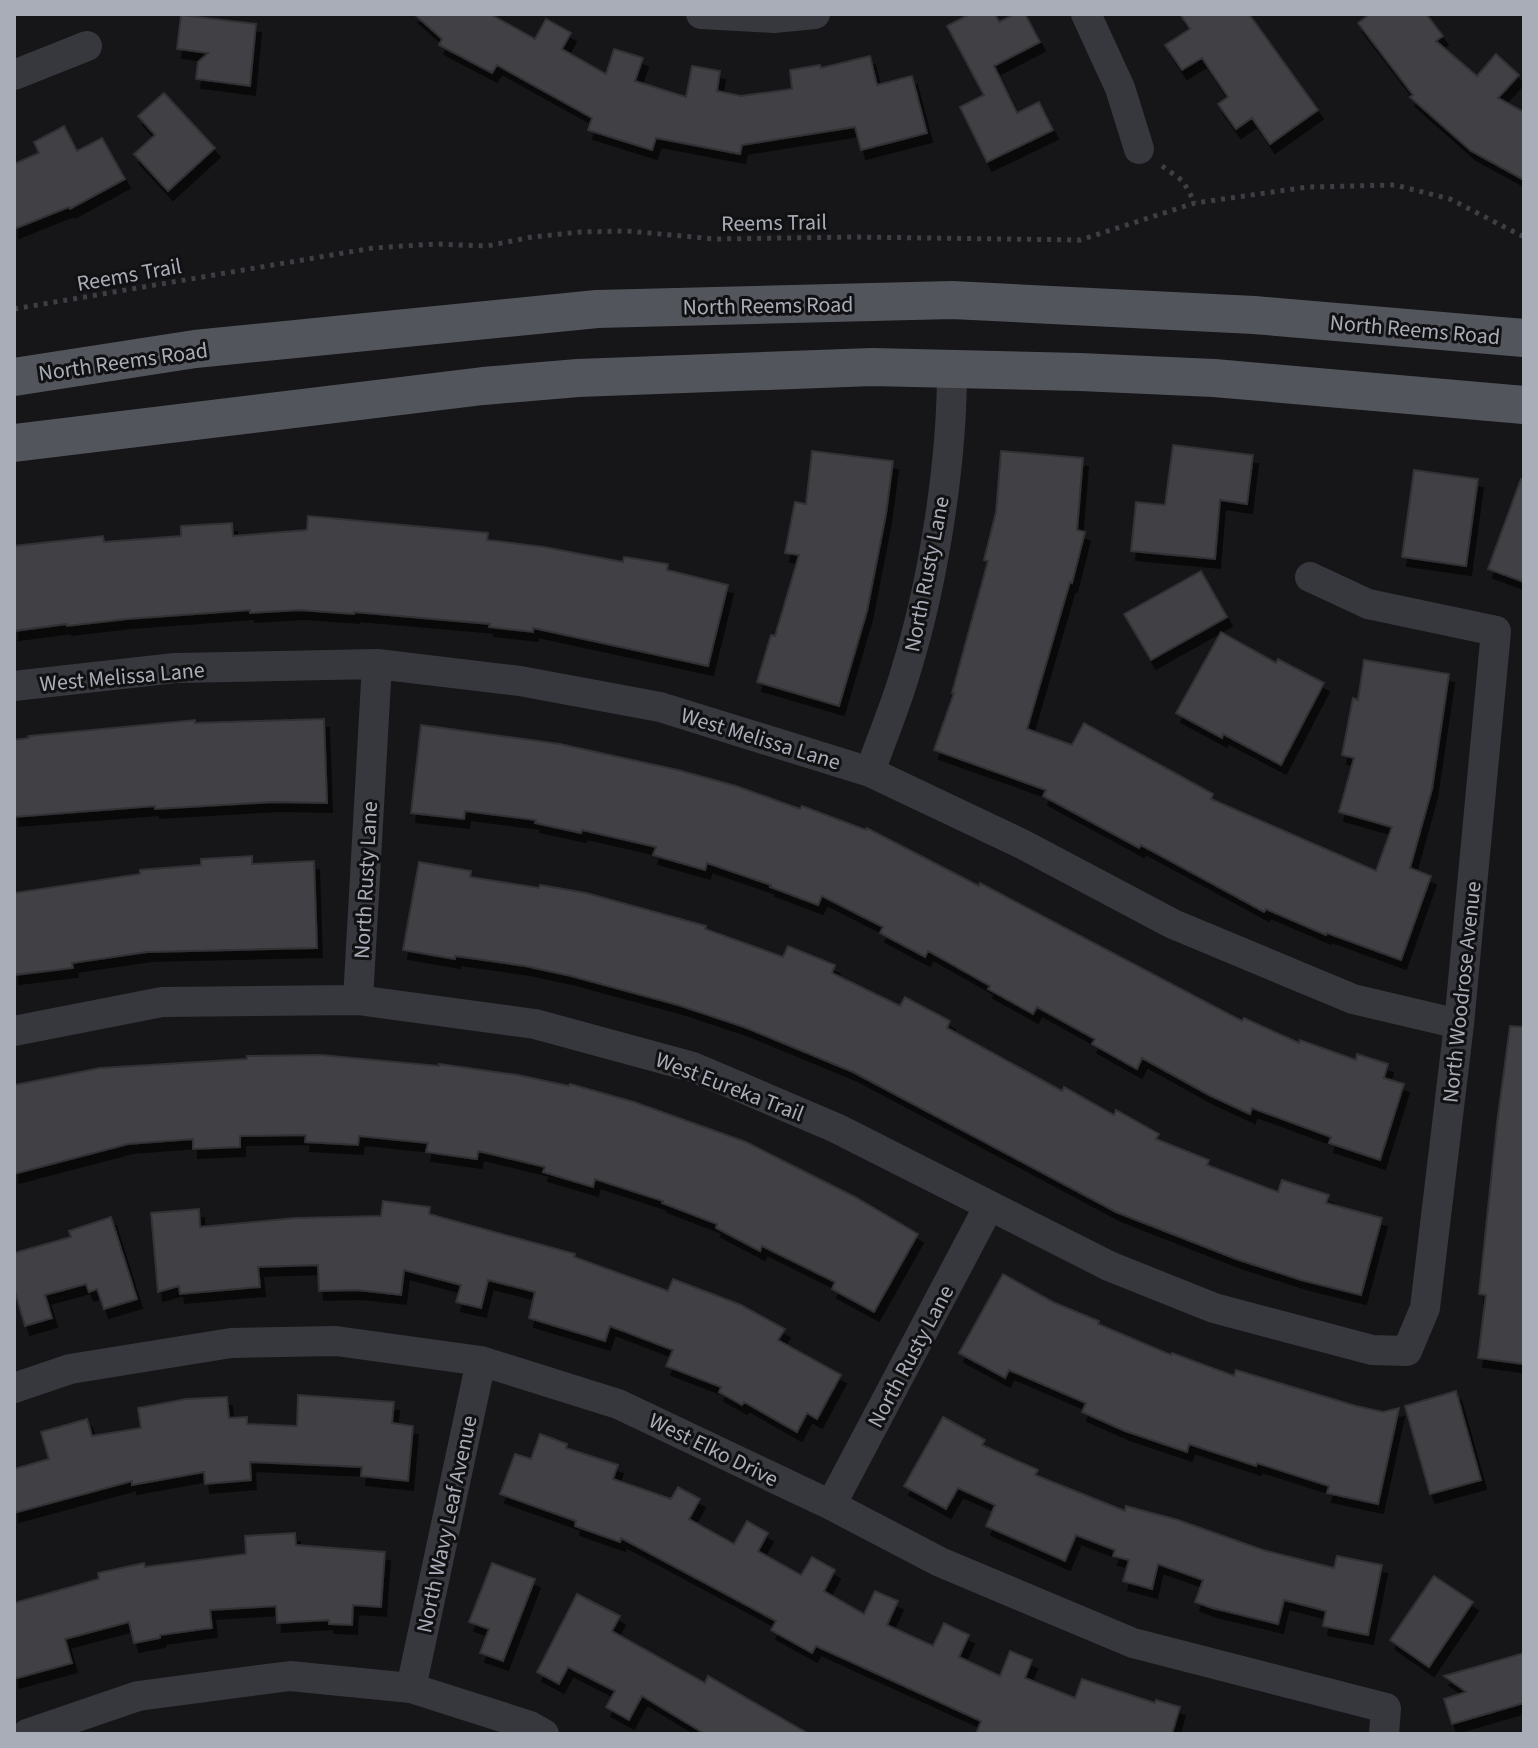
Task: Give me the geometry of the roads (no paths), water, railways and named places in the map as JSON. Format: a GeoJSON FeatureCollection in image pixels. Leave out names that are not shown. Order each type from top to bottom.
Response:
{"type":"FeatureCollection","features":[{"type":"Feature","properties":{"kind":"main road","name":"North Reems Road"},"geometry":{"type":"LineString","coordinates":[[14,377],[195,349],[597,309],[968,301],[1254,315],[1524,338]]}},
{"type":"Feature","properties":{"kind":"main road"},"geometry":{"type":"LineString","coordinates":[[14,443],[467,387],[578,378],[872,367],[1214,378],[1524,405]]}},
{"type":"Feature","properties":{"kind":"street"},"geometry":{"type":"LineString","coordinates":[[701,14],[774,18],[815,14]]}},
{"type":"Feature","properties":{"kind":"street"},"geometry":{"type":"LineString","coordinates":[[1086,14],[1120,88],[1139,149]]}},
{"type":"Feature","properties":{"kind":"street"},"geometry":{"type":"LineString","coordinates":[[14,75],[87,46]]}},
{"type":"Feature","properties":{"kind":"street","name":"North Rusty Lane"},"geometry":{"type":"LineString","coordinates":[[870,772],[907,667],[929,579],[952,401],[952,370]]}},
{"type":"Feature","properties":{"kind":"street","name":"North Woodrose Avenue"},"geometry":{"type":"LineString","coordinates":[[1310,577],[1368,604],[1496,631],[1459,1024],[1425,1308],[1407,1351]]}},
{"type":"Feature","properties":{"kind":"street","name":"North Rusty Lane"},"geometry":{"type":"LineString","coordinates":[[358,1000],[377,664]]}},
{"type":"Feature","properties":{"kind":"street","name":"West Melissa Lane"},"geometry":{"type":"LineString","coordinates":[[14,686],[175,668],[377,664],[520,681],[660,707],[870,772],[1022,844],[1173,924],[1353,999],[1459,1024]]}},
{"type":"Feature","properties":{"kind":"street","name":"West Eureka Trail"},"geometry":{"type":"LineString","coordinates":[[14,1031],[162,1002],[358,1000],[535,1024],[693,1067],[836,1128],[1109,1266],[1214,1308],[1372,1350],[1407,1351]]}},
{"type":"Feature","properties":{"kind":"street","name":"North Rusty Lane"},"geometry":{"type":"LineString","coordinates":[[831,1505],[989,1206]]}},
{"type":"Feature","properties":{"kind":"street","name":"West Elko Drive"},"geometry":{"type":"LineString","coordinates":[[14,1388],[70,1369],[231,1343],[336,1341],[481,1361],[618,1404],[831,1505],[940,1562],[1133,1643],[1385,1721]]}},
{"type":"Feature","properties":{"kind":"street","name":"North Wavy Leaf Avenue"},"geometry":{"type":"LineString","coordinates":[[411,1688],[481,1361]]}},
{"type":"Feature","properties":{"kind":"street"},"geometry":{"type":"LineString","coordinates":[[27,1734],[138,1696],[290,1676],[411,1688],[530,1726],[544,1734]]}}]}
